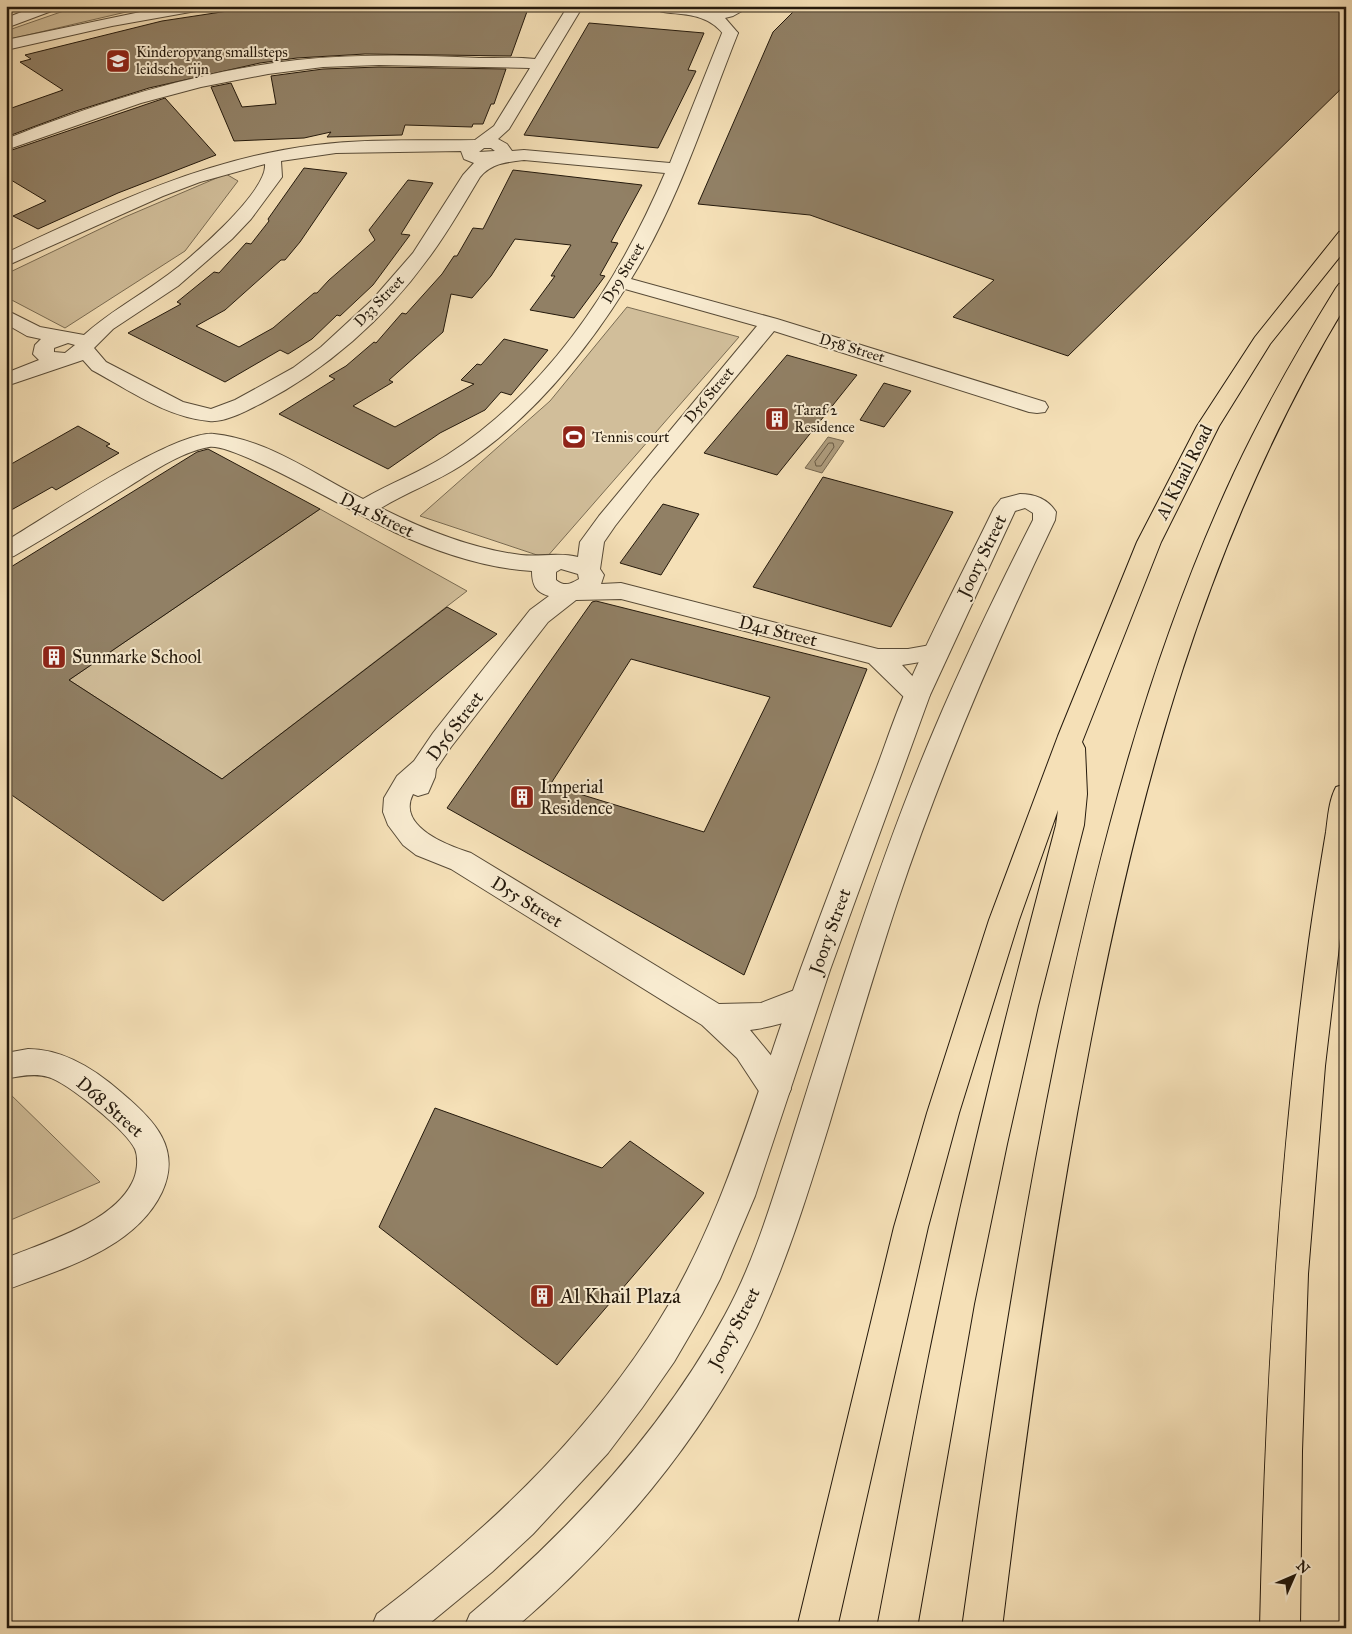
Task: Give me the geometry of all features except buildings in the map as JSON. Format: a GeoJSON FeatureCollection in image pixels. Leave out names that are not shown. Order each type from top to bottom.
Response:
{"type":"FeatureCollection","features":[{"type":"Feature","properties":{"kind":"highway","name":"Al Khail Road"},"geometry":{"type":"LineString","coordinates":[[817,1628],[911,1227],[1004,920],[1071,736],[1149,542],[1168,501],[1208,426],[1262,341],[1346,236]]}},
{"type":"Feature","properties":{"kind":"highway"},"geometry":{"type":"LineString","coordinates":[[982,1628],[1006,1443],[1034,1257],[1062,1102],[1114,859],[1167,678],[1219,536],[1270,422],[1346,288]]}},
{"type":"Feature","properties":{"kind":"highway"},"geometry":{"type":"LineString","coordinates":[[897,1628],[957,1304],[991,1144],[1070,825],[1073,794],[1071,736]]}},
{"type":"Feature","properties":{"kind":"highway"},"geometry":{"type":"LineString","coordinates":[[1280,1628],[1289,1323],[1300,1159],[1314,1015],[1330,890],[1346,794]]}},
{"type":"Feature","properties":{"kind":"street"},"geometry":{"type":"LineString","coordinates":[[6,23],[52,6]]}},
{"type":"Feature","properties":{"kind":"street","name":"D33 Street"},"geometry":{"type":"LineString","coordinates":[[199,434],[226,434],[222,420],[300,371],[330,348],[380,302],[419,258],[474,154],[499,147],[538,67],[576,6]]}},
{"type":"Feature","properties":{"kind":"street"},"geometry":{"type":"LineString","coordinates":[[659,6],[704,14],[728,13],[744,6]]}},
{"type":"Feature","properties":{"kind":"street","name":"D59 Street"},"geometry":{"type":"LineString","coordinates":[[373,514],[420,480],[465,453],[523,402],[576,344],[616,288],[654,219],[730,33],[744,6]]}},
{"type":"Feature","properties":{"kind":"street"},"geometry":{"type":"LineString","coordinates":[[6,45],[112,21],[188,7]]}},
{"type":"Feature","properties":{"kind":"street"},"geometry":{"type":"LineString","coordinates":[[704,14],[722,22],[730,33]]}},
{"type":"Feature","properties":{"kind":"street"},"geometry":{"type":"LineString","coordinates":[[6,145],[120,105],[268,69],[371,61],[494,63],[538,67]]}},
{"type":"Feature","properties":{"kind":"street"},"geometry":{"type":"LineString","coordinates":[[6,260],[151,192],[228,167],[272,157],[359,146],[446,147],[474,154],[499,147],[524,155],[674,170]]}},
{"type":"Feature","properties":{"kind":"street"},"geometry":{"type":"LineString","coordinates":[[49,350],[75,356],[106,326],[151,297],[191,267],[244,214],[269,184],[274,172],[272,157]]}},
{"type":"Feature","properties":{"kind":"street"},"geometry":{"type":"LineString","coordinates":[[228,167],[253,173],[269,184]]}},
{"type":"Feature","properties":{"kind":"street","name":"D58 Street"},"geometry":{"type":"LineString","coordinates":[[616,288],[666,296],[770,323],[1037,407]]}},
{"type":"Feature","properties":{"kind":"street"},"geometry":{"type":"LineString","coordinates":[[6,316],[49,350],[99,366],[176,408],[222,420]]}},
{"type":"Feature","properties":{"kind":"street","name":"D56 Street"},"geometry":{"type":"LineString","coordinates":[[423,768],[442,740],[539,616],[645,472],[770,323]]}},
{"type":"Feature","properties":{"kind":"street"},"geometry":{"type":"LineString","coordinates":[[11,377],[49,350],[50,342],[106,326]]}},
{"type":"Feature","properties":{"kind":"street"},"geometry":{"type":"LineString","coordinates":[[64,337],[81,340],[84,347],[99,366]]}},
{"type":"Feature","properties":{"kind":"street"},"geometry":{"type":"LineString","coordinates":[[6,551],[199,434],[176,408]]}},
{"type":"Feature","properties":{"kind":"street","name":"D41 Street"},"geometry":{"type":"LineString","coordinates":[[222,420],[250,448]]}},
{"type":"Feature","properties":{"kind":"street","name":"D41 Street"},"geometry":{"type":"LineString","coordinates":[[199,434],[250,448],[373,514],[436,541],[566,577],[878,657],[908,657],[936,652]]}},
{"type":"Feature","properties":{"kind":"street","name":"Joory Street"},"geometry":{"type":"LineString","coordinates":[[391,1628],[429,1600],[500,1540],[556,1485],[613,1419],[655,1361],[690,1303],[719,1245],[742,1188],[805,998],[917,695],[1005,508],[1018,501],[1038,505],[1045,512],[1044,520],[991,625],[918,802],[893,874],[784,1216],[764,1271],[737,1328],[704,1384],[618,1496],[560,1558],[484,1628]]}},
{"type":"Feature","properties":{"kind":"street"},"geometry":{"type":"LineString","coordinates":[[878,657],[917,695]]}},
{"type":"Feature","properties":{"kind":"street","name":"D55 Street"},"geometry":{"type":"LineString","coordinates":[[423,768],[410,779],[400,796],[398,818],[405,831],[424,848],[437,855],[460,861],[713,1016],[743,1041],[775,1088]]}},
{"type":"Feature","properties":{"kind":"street","name":"D55 Street"},"geometry":{"type":"LineString","coordinates":[[713,1016],[733,1019],[762,1016],[790,1008],[805,998]]}},
{"type":"Feature","properties":{"kind":"street","name":"D68 Street"},"geometry":{"type":"LineString","coordinates":[[6,1066],[31,1062],[50,1064],[67,1070],[91,1086],[138,1127],[147,1138],[152,1150],[153,1164],[151,1179],[144,1194],[134,1208],[121,1220],[105,1231],[6,1274]]}},
{"type":"Feature","properties":{"kind":"shaded area"},"geometry":{"type":"Polygon","coordinates":[[[78,6],[152,6],[6,40],[6,31],[78,6]]]}},
{"type":"Feature","properties":{"kind":"shaded area"},"geometry":{"type":"Polygon","coordinates":[[[226,174],[238,181],[185,251],[65,328],[6,297],[6,274],[125,217],[226,174]]]}},
{"type":"Feature","properties":{"kind":"shaded area"},"geometry":{"type":"Polygon","coordinates":[[[627,307],[739,337],[546,558],[420,516],[550,401],[627,307]]]}},
{"type":"Feature","properties":{"kind":"shaded area"},"geometry":{"type":"Polygon","coordinates":[[[320,509],[467,591],[222,779],[69,680],[320,509]]]}},
{"type":"Feature","properties":{"kind":"shaded area"},"geometry":{"type":"Polygon","coordinates":[[[8,1092],[100,1182],[6,1222],[6,1093],[8,1092]]]}},
{"type":"Feature","properties":{"kind":"water"},"geometry":{"type":"Polygon","coordinates":[[[828,437],[844,441],[822,473],[805,468],[828,437]]]}},
{"type":"Feature","properties":{"kind":"place","name":"Kinderopvang smallsteps leidsche rijn"},"geometry":{"type":"Point","coordinates":[118,61]}},
{"type":"Feature","properties":{"kind":"place","name":"Taraf 2 Residence"},"geometry":{"type":"Point","coordinates":[777,419]}},
{"type":"Feature","properties":{"kind":"place","name":"Tennis court"},"geometry":{"type":"Point","coordinates":[574,437]}},
{"type":"Feature","properties":{"kind":"place","name":"Sunmarke School"},"geometry":{"type":"Point","coordinates":[54,657]}},
{"type":"Feature","properties":{"kind":"place","name":"Imperial Residence"},"geometry":{"type":"Point","coordinates":[522,797]}},
{"type":"Feature","properties":{"kind":"place","name":"Al Khail Plaza"},"geometry":{"type":"Point","coordinates":[542,1296]}}]}
